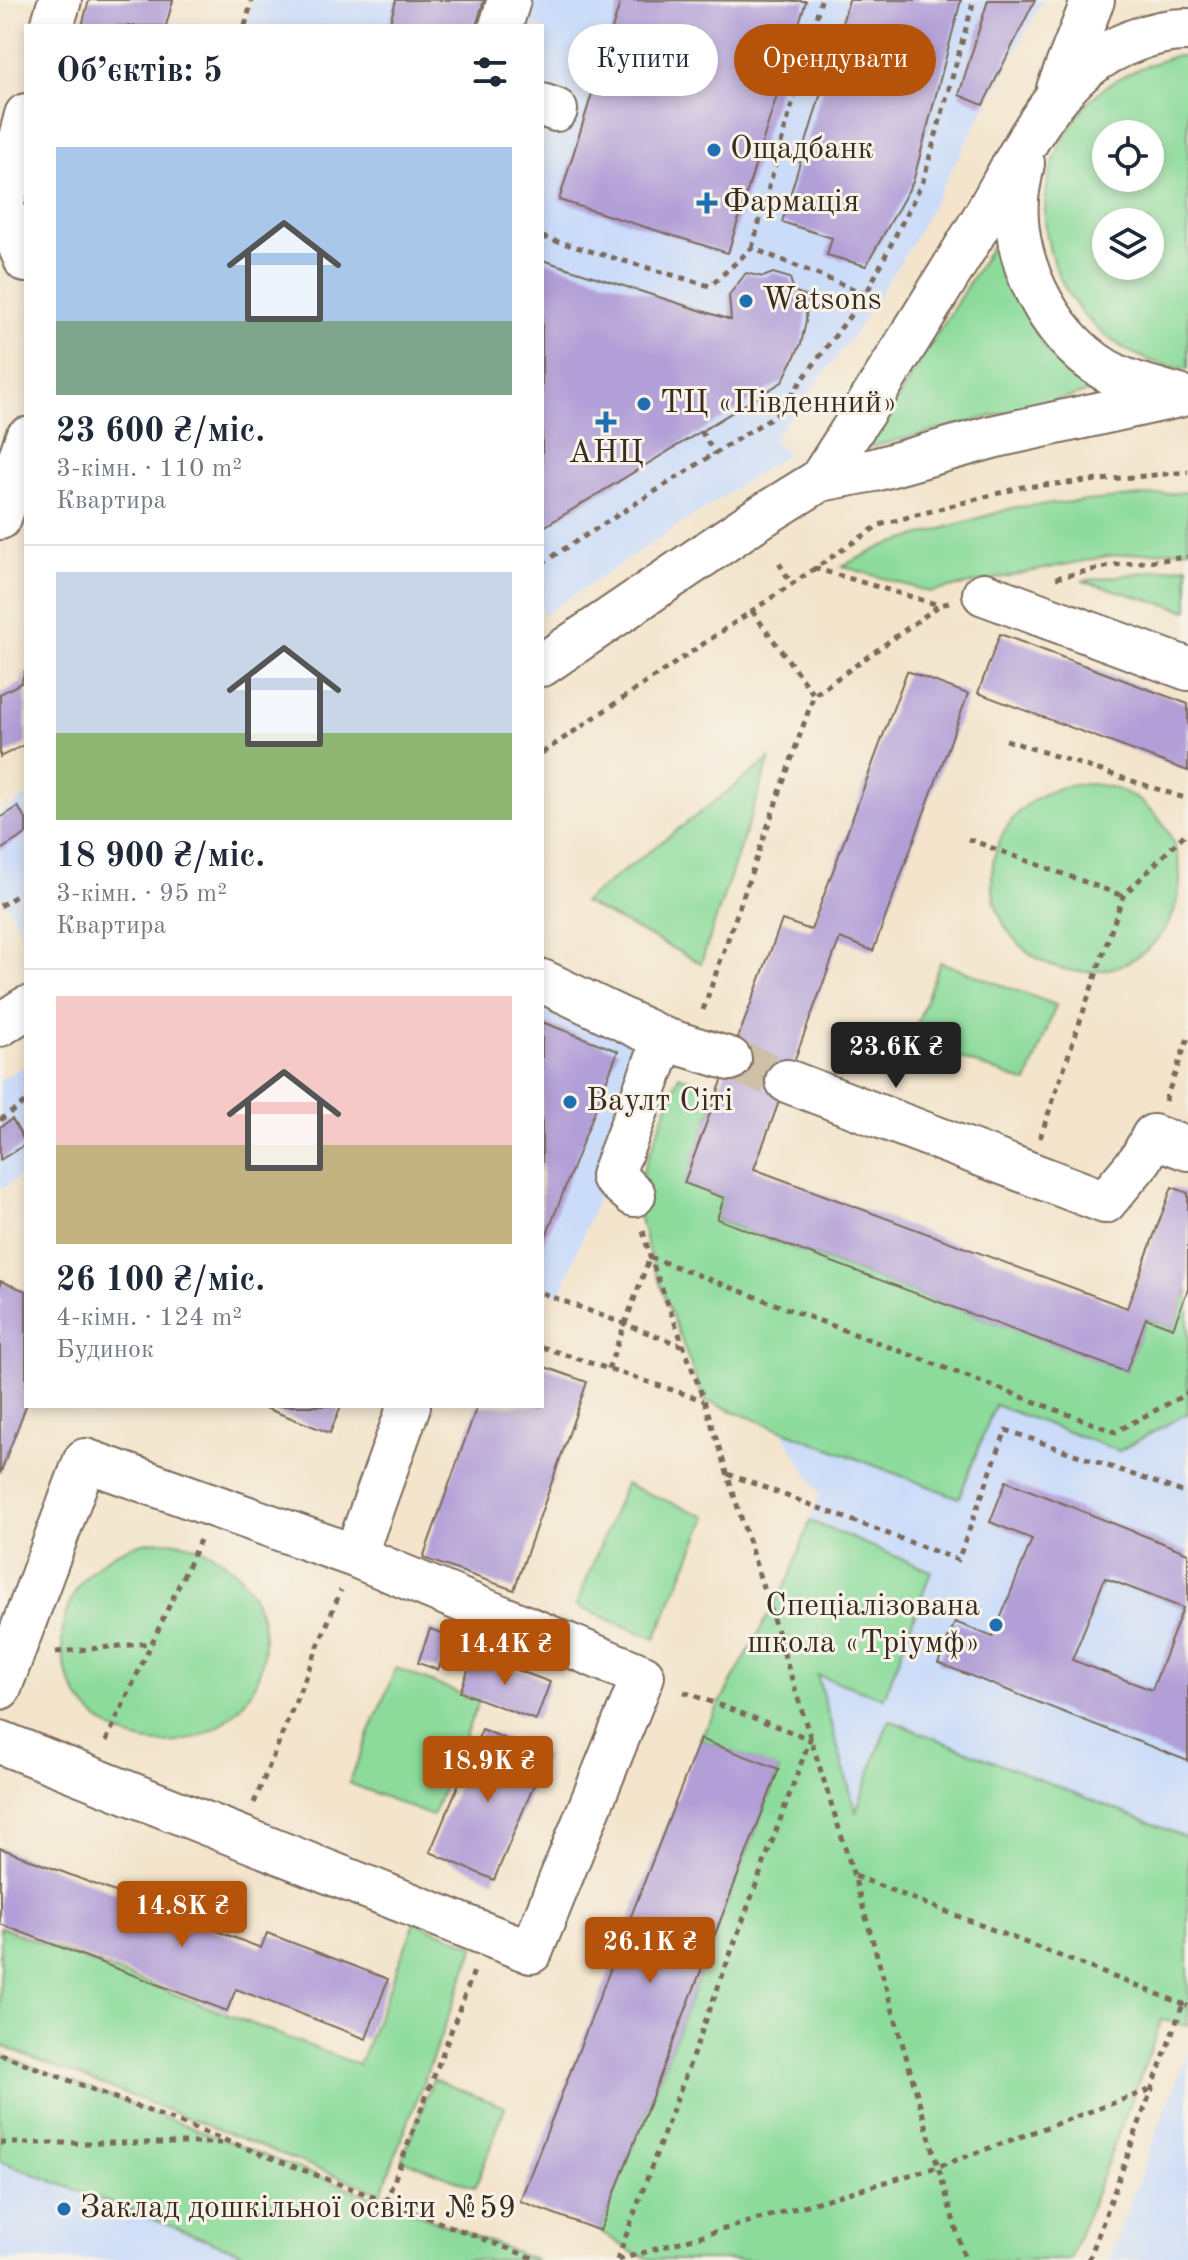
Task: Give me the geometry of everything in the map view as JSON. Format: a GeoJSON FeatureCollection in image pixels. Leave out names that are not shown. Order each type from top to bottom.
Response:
{"type":"FeatureCollection","features":[{"type":"Feature","properties":{"kind":"street"},"geometry":{"type":"LineString","coordinates":[[53,24],[60,0]]}},
{"type":"Feature","properties":{"kind":"street"},"geometry":{"type":"LineString","coordinates":[[502,24],[509,0]]}},
{"type":"Feature","properties":{"kind":"street"},"geometry":{"type":"LineString","coordinates":[[820,480],[908,343],[1053,102],[1093,0]]}},
{"type":"Feature","properties":{"kind":"street"},"geometry":{"type":"LineString","coordinates":[[1053,102],[1088,66],[1130,42],[1178,29],[1188,30]]}},
{"type":"Feature","properties":{"kind":"street"},"geometry":{"type":"LineString","coordinates":[[24,123],[2,206],[24,256]]}},
{"type":"Feature","properties":{"kind":"street"},"geometry":{"type":"LineString","coordinates":[[1026,146],[1017,200],[1021,253],[1040,303],[1073,345],[1116,376],[1184,396]]}},
{"type":"Feature","properties":{"kind":"street"},"geometry":{"type":"LineString","coordinates":[[544,664],[820,480],[874,470],[992,437],[1184,396]]}},
{"type":"Feature","properties":{"kind":"street"},"geometry":{"type":"LineString","coordinates":[[0,518],[24,445]]}},
{"type":"Feature","properties":{"kind":"street"},"geometry":{"type":"LineString","coordinates":[[984,594],[1188,669]]}},
{"type":"Feature","properties":{"kind":"street"},"geometry":{"type":"LineString","coordinates":[[544,982],[677,1043],[730,1059]]}},
{"type":"Feature","properties":{"kind":"street"},"geometry":{"type":"LineString","coordinates":[[0,1025],[24,1009]]}},
{"type":"Feature","properties":{"kind":"street"},"geometry":{"type":"LineString","coordinates":[[634,1195],[612,1176],[677,1043]]}},
{"type":"Feature","properties":{"kind":"street"},"geometry":{"type":"LineString","coordinates":[[787,1081],[1105,1202],[1141,1159],[1170,1142]]}},
{"type":"Feature","properties":{"kind":"street"},"geometry":{"type":"LineString","coordinates":[[355,1556],[408,1408]]}},
{"type":"Feature","properties":{"kind":"street"},"geometry":{"type":"LineString","coordinates":[[0,1742],[531,1952],[643,1676],[355,1556],[85,1460],[6,1673]]}},
{"type":"Feature","properties":{"kind":"path"},"geometry":{"type":"LineString","coordinates":[[246,24],[252,0]]}},
{"type":"Feature","properties":{"kind":"path"},"geometry":{"type":"LineString","coordinates":[[544,238],[710,286],[752,248],[821,0]]}},
{"type":"Feature","properties":{"kind":"path"},"geometry":{"type":"LineString","coordinates":[[544,562],[777,414],[866,294],[923,181],[974,0]]}},
{"type":"Feature","properties":{"kind":"path"},"geometry":{"type":"LineString","coordinates":[[752,248],[866,294]]}},
{"type":"Feature","properties":{"kind":"path"},"geometry":{"type":"LineString","coordinates":[[701,431],[715,454]]}},
{"type":"Feature","properties":{"kind":"path"},"geometry":{"type":"LineString","coordinates":[[544,752],[879,525],[1022,487],[1188,472]]}},
{"type":"Feature","properties":{"kind":"path"},"geometry":{"type":"LineString","coordinates":[[779,563],[791,583]]}},
{"type":"Feature","properties":{"kind":"path"},"geometry":{"type":"LineString","coordinates":[[814,568],[940,605]]}},
{"type":"Feature","properties":{"kind":"path"},"geometry":{"type":"LineString","coordinates":[[677,1043],[814,695],[752,611]]}},
{"type":"Feature","properties":{"kind":"path"},"geometry":{"type":"LineString","coordinates":[[1006,740],[1188,799]]}},
{"type":"Feature","properties":{"kind":"path"},"geometry":{"type":"LineString","coordinates":[[1028,1173],[1123,896],[1188,831]]}},
{"type":"Feature","properties":{"kind":"path"},"geometry":{"type":"LineString","coordinates":[[968,839],[1123,896]]}},
{"type":"Feature","properties":{"kind":"path"},"geometry":{"type":"LineString","coordinates":[[0,906],[24,891]]}},
{"type":"Feature","properties":{"kind":"path"},"geometry":{"type":"LineString","coordinates":[[1170,1142],[1188,1038]]}},
{"type":"Feature","properties":{"kind":"path"},"geometry":{"type":"LineString","coordinates":[[0,1120],[24,1103]]}},
{"type":"Feature","properties":{"kind":"path"},"geometry":{"type":"LineString","coordinates":[[634,1195],[650,1257],[704,1400],[854,1876],[965,2260]]}},
{"type":"Feature","properties":{"kind":"path"},"geometry":{"type":"LineString","coordinates":[[608,1369],[650,1257]]}},
{"type":"Feature","properties":{"kind":"path"},"geometry":{"type":"LineString","coordinates":[[650,1257],[1115,1432],[1188,1393]]}},
{"type":"Feature","properties":{"kind":"path"},"geometry":{"type":"LineString","coordinates":[[544,1294],[684,1347]]}},
{"type":"Feature","properties":{"kind":"path"},"geometry":{"type":"LineString","coordinates":[[544,1348],[704,1400]]}},
{"type":"Feature","properties":{"kind":"path"},"geometry":{"type":"LineString","coordinates":[[727,1473],[958,1560],[1006,1430],[1188,1494]]}},
{"type":"Feature","properties":{"kind":"path"},"geometry":{"type":"LineString","coordinates":[[93,1779],[110,1729],[198,1547],[212,1505]]}},
{"type":"Feature","properties":{"kind":"path"},"geometry":{"type":"LineString","coordinates":[[240,1838],[355,1556]]}},
{"type":"Feature","properties":{"kind":"path"},"geometry":{"type":"LineString","coordinates":[[6,1673],[152,1643]]}},
{"type":"Feature","properties":{"kind":"path"},"geometry":{"type":"LineString","coordinates":[[643,1676],[810,1739]]}},
{"type":"Feature","properties":{"kind":"path"},"geometry":{"type":"LineString","coordinates":[[617,2260],[810,1739]]}},
{"type":"Feature","properties":{"kind":"path"},"geometry":{"type":"LineString","coordinates":[[854,1876],[1186,2004],[1089,2260]]}},
{"type":"Feature","properties":{"kind":"path"},"geometry":{"type":"LineString","coordinates":[[386,2202],[487,1937]]}},
{"type":"Feature","properties":{"kind":"path"},"geometry":{"type":"LineString","coordinates":[[0,2054],[538,2260]]}},
{"type":"Feature","properties":{"kind":"path"},"geometry":{"type":"LineString","coordinates":[[617,2260],[937,2167],[1152,2089]]}},
{"type":"Feature","properties":{"kind":"path"},"geometry":{"type":"LineString","coordinates":[[0,2143],[232,2143]]}},
{"type":"Feature","properties":{"kind":"shaded area"},"geometry":{"type":"Polygon","coordinates":[[[252,0],[1043,0],[908,250],[852,337],[772,441],[788,453],[544,615],[544,24],[245,24],[252,0]]]}},
{"type":"Feature","properties":{"kind":"shaded area"},"geometry":{"type":"Polygon","coordinates":[[[24,797],[24,933],[0,896],[0,814],[24,797]]]}},
{"type":"Feature","properties":{"kind":"shaded area"},"geometry":{"type":"Polygon","coordinates":[[[544,992],[656,1047],[560,1295],[544,1289],[544,992]]]}},
{"type":"Feature","properties":{"kind":"shaded area"},"geometry":{"type":"Polygon","coordinates":[[[24,1065],[24,1172],[0,1190],[0,1081],[24,1065]]]}},
{"type":"Feature","properties":{"kind":"shaded area","name":"Спеціалізована школа «Тріумф»"},"geometry":{"type":"Polygon","coordinates":[[[746,1311],[1119,1451],[1188,1413],[1188,1942],[856,1813],[790,1576],[820,1494],[732,1350],[746,1311]]]}},
{"type":"Feature","properties":{"kind":"shaded area"},"geometry":{"type":"Polygon","coordinates":[[[1188,2050],[1188,2260],[1108,2260],[1188,2050]]]}},
{"type":"Feature","properties":{"kind":"shaded area","name":"Заклад дошкільної освіти №59"},"geometry":{"type":"Polygon","coordinates":[[[0,2159],[260,2260],[0,2260],[0,2159]]]}},
{"type":"Feature","properties":{"kind":"green space"},"geometry":{"type":"Polygon","coordinates":[[[1175,56],[1188,56],[1188,369],[1150,360],[1117,344],[1089,320],[1067,291],[1052,258],[1045,222],[1047,185],[1059,148],[1071,126],[1098,93],[1135,71],[1175,56]]]}},
{"type":"Feature","properties":{"kind":"green space"},"geometry":{"type":"Polygon","coordinates":[[[1000,233],[1012,289],[1047,352],[1093,391],[867,448],[1000,233]]]}},
{"type":"Feature","properties":{"kind":"green space"},"geometry":{"type":"Polygon","coordinates":[[[1188,492],[1188,549],[1108,556],[930,592],[842,566],[884,546],[1016,507],[1188,492]]]}},
{"type":"Feature","properties":{"kind":"green space"},"geometry":{"type":"Polygon","coordinates":[[[1188,566],[1188,611],[1082,581],[1188,566]]]}},
{"type":"Feature","properties":{"kind":"green space"},"geometry":{"type":"Polygon","coordinates":[[[770,759],[701,963],[583,902],[770,759]]]}},
{"type":"Feature","properties":{"kind":"green space"},"geometry":{"type":"Polygon","coordinates":[[[1086,784],[1122,791],[1153,811],[1173,842],[1180,878],[1173,914],[1153,945],[1122,965],[1086,972],[1050,965],[1019,945],[999,914],[992,878],[999,842],[1019,811],[1050,791],[1086,784]]]}},
{"type":"Feature","properties":{"kind":"green space"},"geometry":{"type":"Polygon","coordinates":[[[940,962],[1056,1005],[1027,1083],[911,1040],[940,962]]]}},
{"type":"Feature","properties":{"kind":"green space"},"geometry":{"type":"Polygon","coordinates":[[[679,1075],[718,1091],[685,1183],[724,1198],[717,1220],[1126,1371],[1146,1318],[1173,1328],[1188,1289],[1188,1413],[1119,1451],[995,1405],[959,1498],[704,1400],[650,1257],[634,1195],[679,1075]]]}},
{"type":"Feature","properties":{"kind":"green space"},"geometry":{"type":"Polygon","coordinates":[[[625,1484],[707,1517],[655,1639],[576,1606],[625,1484]]]}},
{"type":"Feature","properties":{"kind":"green space"},"geometry":{"type":"Polygon","coordinates":[[[810,1521],[931,1571],[884,1698],[817,1675],[856,1812],[889,1720],[1188,1838],[1188,2026],[1162,2020],[1070,2260],[653,2260],[632,2252],[600,2231],[779,1770],[700,1739],[790,1576],[810,1521]]]}},
{"type":"Feature","properties":{"kind":"green space"},"geometry":{"type":"Polygon","coordinates":[[[163,1541],[202,1549],[235,1570],[256,1603],[264,1642],[256,1681],[235,1714],[202,1735],[163,1743],[124,1735],[91,1714],[70,1681],[62,1642],[70,1603],[91,1570],[124,1549],[163,1541]]]}},
{"type":"Feature","properties":{"kind":"green space"},"geometry":{"type":"Polygon","coordinates":[[[396,1668],[479,1701],[432,1816],[349,1783],[396,1668]]]}},
{"type":"Feature","properties":{"kind":"green space"},"geometry":{"type":"Polygon","coordinates":[[[415,1922],[475,1946],[381,2193],[0,2045],[0,1927],[359,2065],[415,1922]]]}},
{"type":"Feature","properties":{"kind":"green space"},"geometry":{"type":"Polygon","coordinates":[[[0,2054],[537,2260],[260,2260],[0,2161],[0,2054]]]}},
{"type":"Feature","properties":{"kind":"green space"},"geometry":{"type":"Polygon","coordinates":[[[433,2079],[505,2107],[475,2188],[402,2159],[433,2079]]]}},
{"type":"Feature","properties":{"kind":"building"},"geometry":{"type":"Polygon","coordinates":[[[89,0],[173,0],[167,24],[83,24],[89,0]]]}},
{"type":"Feature","properties":{"kind":"building"},"geometry":{"type":"Polygon","coordinates":[[[396,0],[484,0],[477,24],[390,24],[396,0]]]}},
{"type":"Feature","properties":{"kind":"building"},"geometry":{"type":"Polygon","coordinates":[[[621,0],[806,1],[799,24],[734,24],[734,96],[777,96],[728,253],[559,200],[591,96],[718,96],[718,24],[614,24],[621,0]]]}},
{"type":"Feature","properties":{"kind":"building"},"geometry":{"type":"Polygon","coordinates":[[[849,0],[961,0],[936,95],[936,24],[842,24],[849,0]]]}},
{"type":"Feature","properties":{"kind":"building"},"geometry":{"type":"Polygon","coordinates":[[[988,0],[1035,0],[983,105],[959,95],[988,0]]]}},
{"type":"Feature","properties":{"kind":"building"},"geometry":{"type":"Polygon","coordinates":[[[820,96],[936,96],[913,182],[866,266],[827,255],[832,238],[782,222],[820,96]]]}},
{"type":"Feature","properties":{"kind":"building","name":"ТЦ «Південний»"},"geometry":{"type":"Polygon","coordinates":[[[544,261],[731,320],[729,295],[746,273],[763,277],[773,273],[790,278],[794,291],[807,297],[806,321],[801,344],[782,382],[544,527],[544,261]]]}},
{"type":"Feature","properties":{"kind":"building"},"geometry":{"type":"Polygon","coordinates":[[[1000,634],[1188,704],[1188,771],[978,693],[1000,634]]]}},
{"type":"Feature","properties":{"kind":"building"},"geometry":{"type":"Polygon","coordinates":[[[907,671],[968,694],[873,951],[840,938],[754,1169],[1127,1308],[1172,1187],[1188,1193],[1188,1289],[1173,1328],[1146,1318],[1126,1372],[717,1219],[724,1198],[684,1183],[782,920],[811,930],[907,671]]]}},
{"type":"Feature","properties":{"kind":"building"},"geometry":{"type":"Polygon","coordinates":[[[24,673],[24,745],[0,757],[0,694],[21,683],[24,673]]]}},
{"type":"Feature","properties":{"kind":"building"},"geometry":{"type":"Polygon","coordinates":[[[18,807],[24,816],[24,835],[0,850],[0,818],[18,807]]]}},
{"type":"Feature","properties":{"kind":"building","name":"Ваулт Сіті"},"geometry":{"type":"Polygon","coordinates":[[[544,1023],[618,1051],[544,1242],[544,1023]]]}},
{"type":"Feature","properties":{"kind":"building"},"geometry":{"type":"Polygon","coordinates":[[[12,1119],[24,1145],[0,1160],[0,1127],[12,1119]]]}},
{"type":"Feature","properties":{"kind":"building"},"geometry":{"type":"Polygon","coordinates":[[[0,1281],[24,1290],[25,1408],[0,1474],[0,1281]]]}},
{"type":"Feature","properties":{"kind":"building"},"geometry":{"type":"Polygon","coordinates":[[[544,1367],[587,1382],[514,1590],[423,1558],[476,1408],[544,1408],[544,1367]]]}},
{"type":"Feature","properties":{"kind":"building"},"geometry":{"type":"Polygon","coordinates":[[[265,1408],[340,1408],[330,1433],[265,1408]]]}},
{"type":"Feature","properties":{"kind":"building"},"geometry":{"type":"Polygon","coordinates":[[[1006,1481],[1188,1553],[1188,1761],[938,1663],[955,1622],[993,1637],[1032,1539],[990,1522],[1006,1481]],[[1105,1578],[1072,1660],[1152,1690],[1183,1608],[1105,1578]]]}},
{"type":"Feature","properties":{"kind":"building"},"geometry":{"type":"Polygon","coordinates":[[[430,1629],[451,1636],[438,1670],[418,1663],[430,1629]]]}},
{"type":"Feature","properties":{"kind":"building"},"geometry":{"type":"Polygon","coordinates":[[[474,1654],[550,1682],[536,1720],[460,1692],[474,1654]]]}},
{"type":"Feature","properties":{"kind":"building"},"geometry":{"type":"Polygon","coordinates":[[[482,1729],[546,1756],[494,1880],[430,1852],[482,1729]]]}},
{"type":"Feature","properties":{"kind":"building"},"geometry":{"type":"Polygon","coordinates":[[[700,1739],[779,1769],[600,2231],[520,2201],[700,1739]]]}},
{"type":"Feature","properties":{"kind":"building"},"geometry":{"type":"Polygon","coordinates":[[[0,1848],[261,1948],[267,1933],[388,1979],[366,2039],[236,1989],[227,2011],[0,1924],[0,1848]]]}},
{"type":"Feature","properties":{"kind":"tunnel"},"geometry":{"type":"LineString","coordinates":[[730,1059],[787,1081]]}},
{"type":"Feature","properties":{"kind":"place","name":"Ощадбанк"},"geometry":{"type":"Point","coordinates":[714,150]}},
{"type":"Feature","properties":{"kind":"place","name":"Фармація"},"geometry":{"type":"Point","coordinates":[707,203]}},
{"type":"Feature","properties":{"kind":"place","name":"Watsons"},"geometry":{"type":"Point","coordinates":[746,301]}},
{"type":"Feature","properties":{"kind":"place","name":"ТЦ «Південний»"},"geometry":{"type":"Point","coordinates":[644,404]}},
{"type":"Feature","properties":{"kind":"place","name":"АНЦ"},"geometry":{"type":"Point","coordinates":[606,422]}},
{"type":"Feature","properties":{"kind":"place","name":"Ваулт Сіті"},"geometry":{"type":"Point","coordinates":[570,1102]}},
{"type":"Feature","properties":{"kind":"place","name":"Спеціалізована школа «Тріумф»"},"geometry":{"type":"Point","coordinates":[996,1625]}},
{"type":"Feature","properties":{"kind":"place","name":"Заклад дошкільної освіти №59"},"geometry":{"type":"Point","coordinates":[64,2209]}}]}
